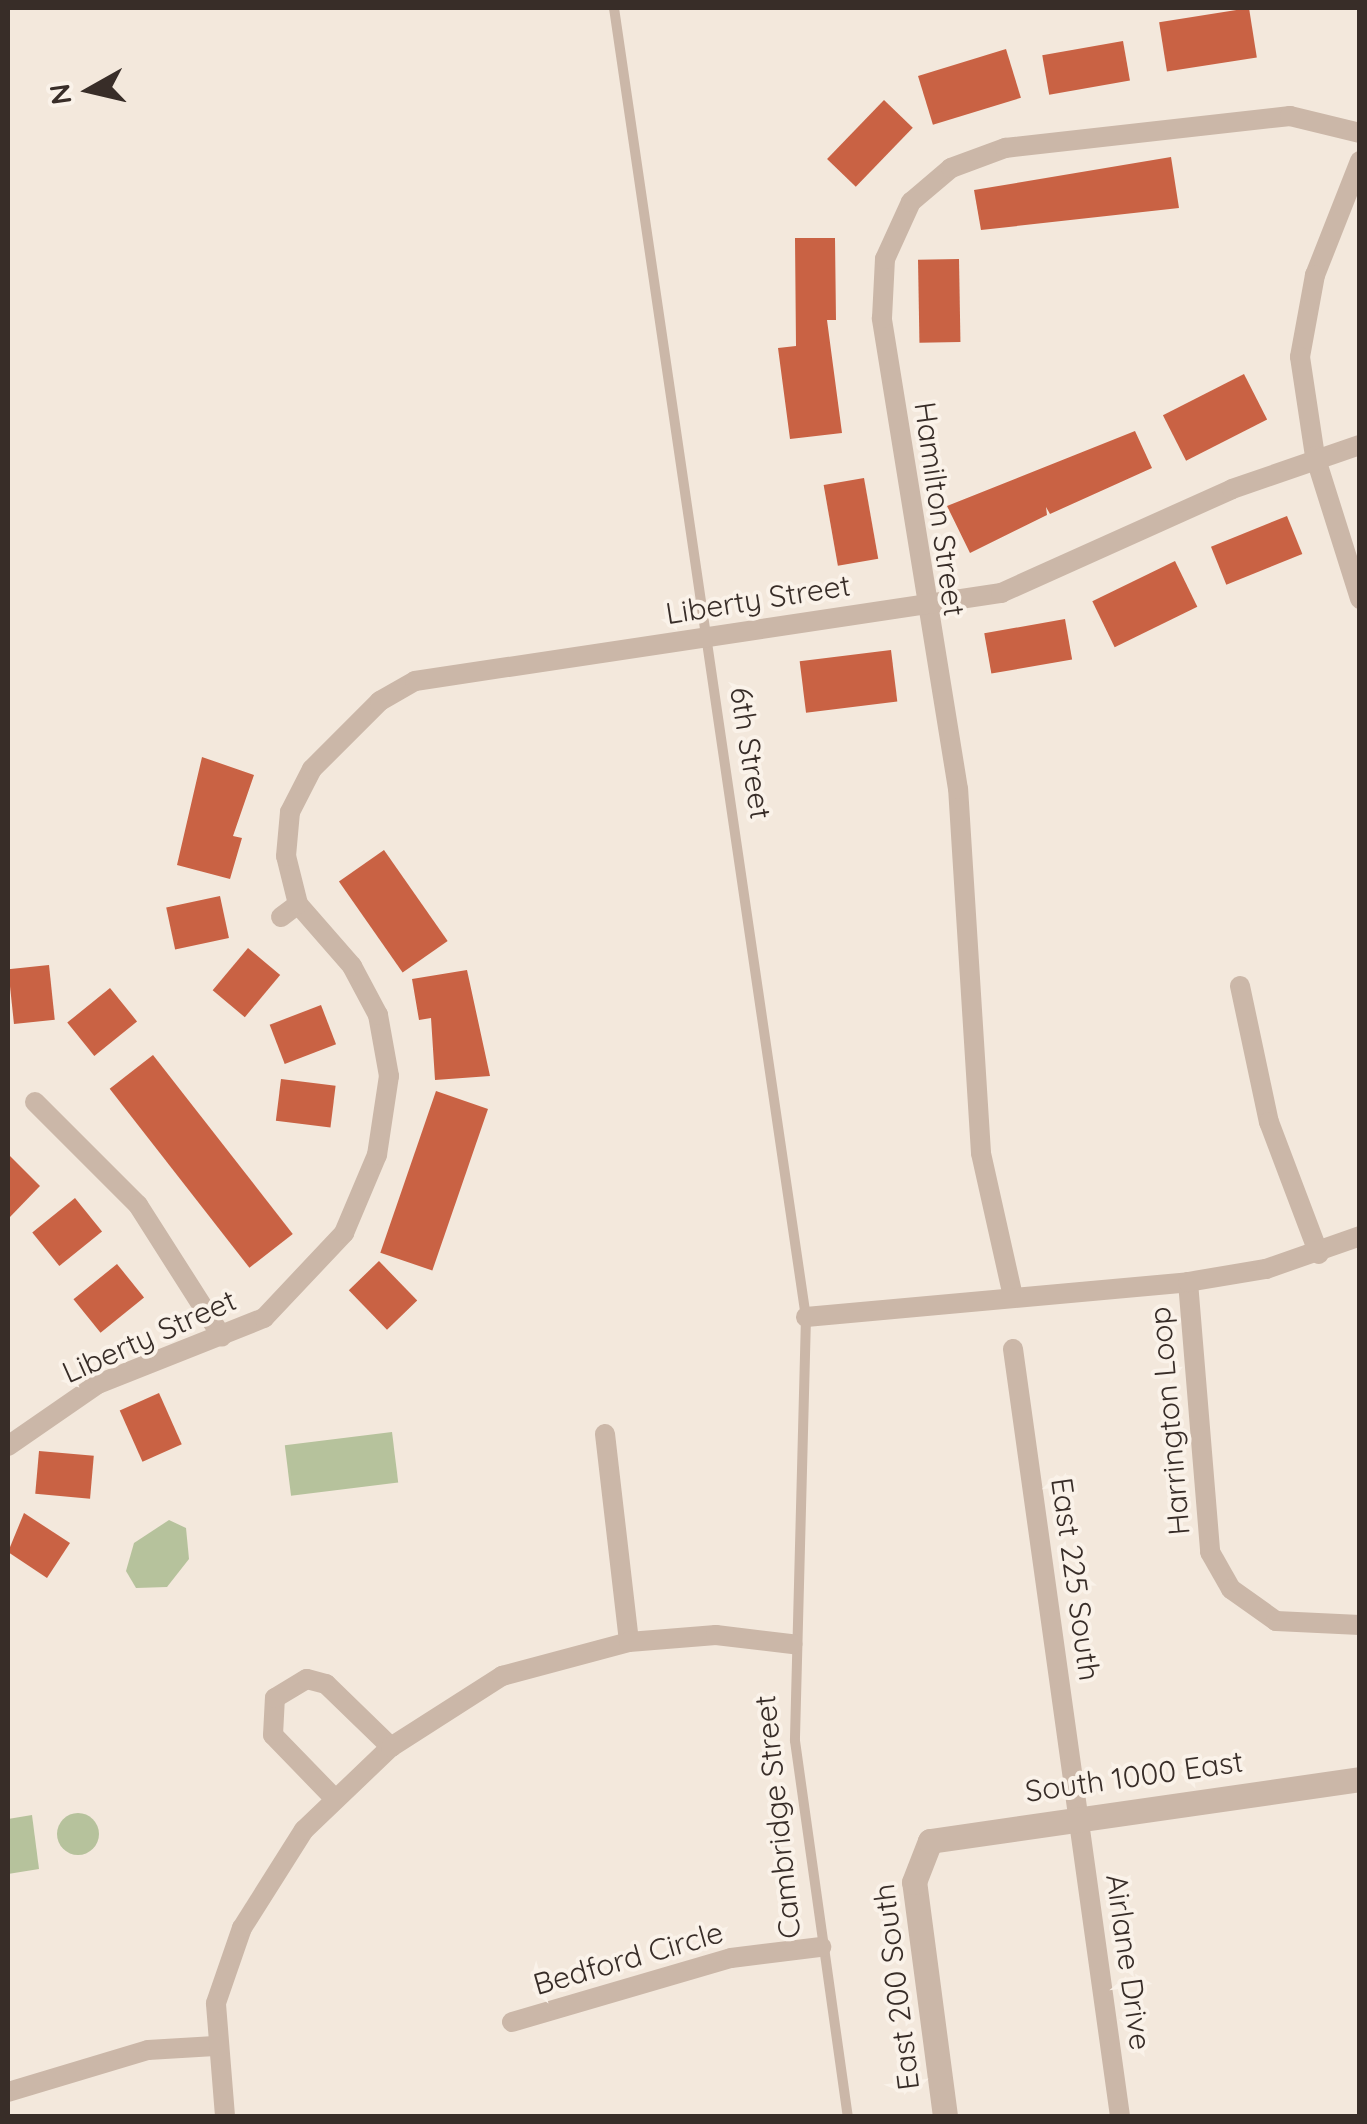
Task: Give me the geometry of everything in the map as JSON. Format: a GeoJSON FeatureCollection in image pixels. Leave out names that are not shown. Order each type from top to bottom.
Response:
{"type":"FeatureCollection","features":[{"type":"Feature","properties":{"kind":"street","name":"Hamilton Street"},"geometry":{"type":"LineString","coordinates":[[1012,1292],[980,1153],[958,789],[924,605],[882,318],[885,259],[911,202],[951,168],[1005,148],[1290,116],[1360,133]]}},
{"type":"Feature","properties":{"kind":"street"},"geometry":{"type":"LineString","coordinates":[[1360,161],[1315,275],[1300,358],[1315,456],[1360,599]]}},
{"type":"Feature","properties":{"kind":"street","name":"Liberty Street"},"geometry":{"type":"LineString","coordinates":[[8,1446],[98,1384],[222,1338],[264,1318],[310,1279],[344,1233],[377,1154],[390,1076],[378,1015],[352,966],[290,910],[286,856],[290,812],[312,769],[380,701],[415,681],[1001,593],[1315,456],[1360,445]]}},
{"type":"Feature","properties":{"kind":"street"},"geometry":{"type":"LineString","coordinates":[[1240,986],[1268,1122],[1319,1254]]}},
{"type":"Feature","properties":{"kind":"street"},"geometry":{"type":"LineString","coordinates":[[35,1102],[138,1205],[222,1338]]}},
{"type":"Feature","properties":{"kind":"street"},"geometry":{"type":"LineString","coordinates":[[806,1317],[1012,1292],[1188,1282],[1319,1254],[1360,1236]]}},
{"type":"Feature","properties":{"kind":"street","name":"Harrington Loop"},"geometry":{"type":"LineString","coordinates":[[1188,1282],[1210,1552],[1231,1589],[1276,1620],[1360,1625]]}},
{"type":"Feature","properties":{"kind":"street","name":"East 225 South"},"geometry":{"type":"LineString","coordinates":[[1013,1349],[1079,1816]]}},
{"type":"Feature","properties":{"kind":"street"},"geometry":{"type":"LineString","coordinates":[[605,1434],[629,1642]]}},
{"type":"Feature","properties":{"kind":"street"},"geometry":{"type":"LineString","coordinates":[[225,2116],[215,2046],[224,1972],[251,1911],[282,1857],[334,1799],[391,1747],[502,1676],[629,1642],[716,1635],[792,1644]]}},
{"type":"Feature","properties":{"kind":"street"},"geometry":{"type":"LineString","coordinates":[[334,1799],[273,1734],[275,1698],[306,1680],[326,1684],[391,1747]]}},
{"type":"Feature","properties":{"kind":"street","name":"South 1000 East"},"geometry":{"type":"LineString","coordinates":[[922,1850],[943,1836],[1360,1779]]}},
{"type":"Feature","properties":{"kind":"street","name":"Airlane Drive"},"geometry":{"type":"LineString","coordinates":[[1079,1816],[1120,2116]]}},
{"type":"Feature","properties":{"kind":"street","name":"East 200 South"},"geometry":{"type":"LineString","coordinates":[[922,1850],[914,1882],[945,2116]]}},
{"type":"Feature","properties":{"kind":"street","name":"Bedford Circle"},"geometry":{"type":"LineString","coordinates":[[512,2022],[731,1958],[821,1948]]}},
{"type":"Feature","properties":{"kind":"street"},"geometry":{"type":"LineString","coordinates":[[8,2092],[148,2050],[215,2046]]}},
{"type":"Feature","properties":{"kind":"lane","name":"6th Street"},"geometry":{"type":"LineString","coordinates":[[614,8],[806,1317],[799,1509]]}},
{"type":"Feature","properties":{"kind":"lane","name":"Cambridge Street"},"geometry":{"type":"LineString","coordinates":[[799,1509],[792,1644],[821,1948],[848,2116]]}},
{"type":"Feature","properties":{"kind":"green space"},"geometry":{"type":"Polygon","coordinates":[[[392,1432],[398,1483],[291,1496],[285,1445],[392,1432]]]}},
{"type":"Feature","properties":{"kind":"green space"},"geometry":{"type":"Polygon","coordinates":[[[169,1520],[186,1528],[189,1559],[167,1587],[136,1588],[126,1571],[134,1543],[169,1520]]]}},
{"type":"Feature","properties":{"kind":"green space"},"geometry":{"type":"Polygon","coordinates":[[[78,1813],[93,1819],[99,1834],[93,1849],[78,1855],[63,1849],[57,1834],[63,1819],[78,1813]]]}},
{"type":"Feature","properties":{"kind":"green space"},"geometry":{"type":"Polygon","coordinates":[[[32,1815],[39,1869],[8,1874],[8,1819],[32,1815]]]}},
{"type":"Feature","properties":{"kind":"building"},"geometry":{"type":"Polygon","coordinates":[[[1249,8],[1257,57],[1167,72],[1159,22],[1249,8]]]}},
{"type":"Feature","properties":{"kind":"building"},"geometry":{"type":"Polygon","coordinates":[[[1123,41],[1130,80],[1049,95],[1042,55],[1123,41]]]}},
{"type":"Feature","properties":{"kind":"building"},"geometry":{"type":"Polygon","coordinates":[[[1006,49],[1021,98],[933,125],[918,76],[1006,49]]]}},
{"type":"Feature","properties":{"kind":"building"},"geometry":{"type":"Polygon","coordinates":[[[884,100],[913,128],[856,187],[827,159],[884,100]]]}},
{"type":"Feature","properties":{"kind":"building"},"geometry":{"type":"Polygon","coordinates":[[[1171,157],[1179,208],[981,230],[974,190],[1171,157]]]}},
{"type":"Feature","properties":{"kind":"building"},"geometry":{"type":"Polygon","coordinates":[[[795,238],[835,238],[836,320],[827,320],[842,433],[790,439],[778,348],[796,346],[795,238]]]}},
{"type":"Feature","properties":{"kind":"building"},"geometry":{"type":"Polygon","coordinates":[[[959,259],[960,342],[919,343],[918,260],[959,259]]]}},
{"type":"Feature","properties":{"kind":"building"},"geometry":{"type":"Polygon","coordinates":[[[1244,374],[1267,419],[1186,461],[1163,415],[1244,374]]]}},
{"type":"Feature","properties":{"kind":"building"},"geometry":{"type":"Polygon","coordinates":[[[1135,431],[1152,468],[1050,514],[1046,507],[1047,515],[970,553],[947,506],[1135,431]]]}},
{"type":"Feature","properties":{"kind":"building"},"geometry":{"type":"Polygon","coordinates":[[[864,478],[878,559],[838,566],[824,485],[864,478]]]}},
{"type":"Feature","properties":{"kind":"building"},"geometry":{"type":"Polygon","coordinates":[[[1287,516],[1302,554],[1226,585],[1211,547],[1287,516]]]}},
{"type":"Feature","properties":{"kind":"building"},"geometry":{"type":"Polygon","coordinates":[[[1175,561],[1197,607],[1115,647],[1092,601],[1175,561]]]}},
{"type":"Feature","properties":{"kind":"building"},"geometry":{"type":"Polygon","coordinates":[[[1065,619],[1072,659],[991,674],[984,633],[1065,619]]]}},
{"type":"Feature","properties":{"kind":"building"},"geometry":{"type":"Polygon","coordinates":[[[891,650],[897,702],[806,713],[800,661],[891,650]]]}},
{"type":"Feature","properties":{"kind":"building"},"geometry":{"type":"Polygon","coordinates":[[[202,757],[254,775],[233,836],[242,838],[230,879],[177,865],[202,757]]]}},
{"type":"Feature","properties":{"kind":"building"},"geometry":{"type":"Polygon","coordinates":[[[384,850],[448,941],[403,972],[339,882],[384,850]]]}},
{"type":"Feature","properties":{"kind":"building"},"geometry":{"type":"Polygon","coordinates":[[[220,896],[229,938],[175,949],[166,907],[220,896]]]}},
{"type":"Feature","properties":{"kind":"building"},"geometry":{"type":"Polygon","coordinates":[[[248,948],[280,975],[245,1017],[213,990],[248,948]]]}},
{"type":"Feature","properties":{"kind":"building"},"geometry":{"type":"Polygon","coordinates":[[[49,965],[55,1020],[14,1024],[8,969],[49,965]]]}},
{"type":"Feature","properties":{"kind":"building"},"geometry":{"type":"Polygon","coordinates":[[[467,970],[490,1076],[435,1080],[431,1018],[419,1020],[412,979],[467,970]]]}},
{"type":"Feature","properties":{"kind":"building"},"geometry":{"type":"Polygon","coordinates":[[[110,988],[137,1021],[94,1056],[67,1023],[110,988]]]}},
{"type":"Feature","properties":{"kind":"building"},"geometry":{"type":"Polygon","coordinates":[[[321,1005],[336,1044],[285,1064],[270,1025],[321,1005]]]}},
{"type":"Feature","properties":{"kind":"building"},"geometry":{"type":"Polygon","coordinates":[[[153,1055],[293,1234],[249,1268],[110,1089],[153,1055]]]}},
{"type":"Feature","properties":{"kind":"building"},"geometry":{"type":"Polygon","coordinates":[[[281,1079],[336,1086],[330,1127],[276,1121],[281,1079]]]}},
{"type":"Feature","properties":{"kind":"building"},"geometry":{"type":"Polygon","coordinates":[[[436,1091],[488,1109],[432,1271],[380,1253],[436,1091]]]}},
{"type":"Feature","properties":{"kind":"building"},"geometry":{"type":"Polygon","coordinates":[[[8,1154],[40,1186],[8,1219],[8,1154]]]}},
{"type":"Feature","properties":{"kind":"building"},"geometry":{"type":"Polygon","coordinates":[[[75,1198],[102,1231],[59,1266],[32,1233],[75,1198]]]}},
{"type":"Feature","properties":{"kind":"building"},"geometry":{"type":"Polygon","coordinates":[[[379,1261],[417,1301],[387,1330],[349,1290],[379,1261]]]}},
{"type":"Feature","properties":{"kind":"building"},"geometry":{"type":"Polygon","coordinates":[[[117,1264],[144,1297],[101,1333],[73,1299],[117,1264]]]}},
{"type":"Feature","properties":{"kind":"building"},"geometry":{"type":"Polygon","coordinates":[[[159,1393],[182,1444],[142,1462],[120,1410],[159,1393]]]}},
{"type":"Feature","properties":{"kind":"building"},"geometry":{"type":"Polygon","coordinates":[[[39,1451],[94,1456],[90,1499],[35,1494],[39,1451]]]}},
{"type":"Feature","properties":{"kind":"building"},"geometry":{"type":"Polygon","coordinates":[[[24,1513],[70,1543],[47,1578],[8,1552],[24,1513]]]}}]}
